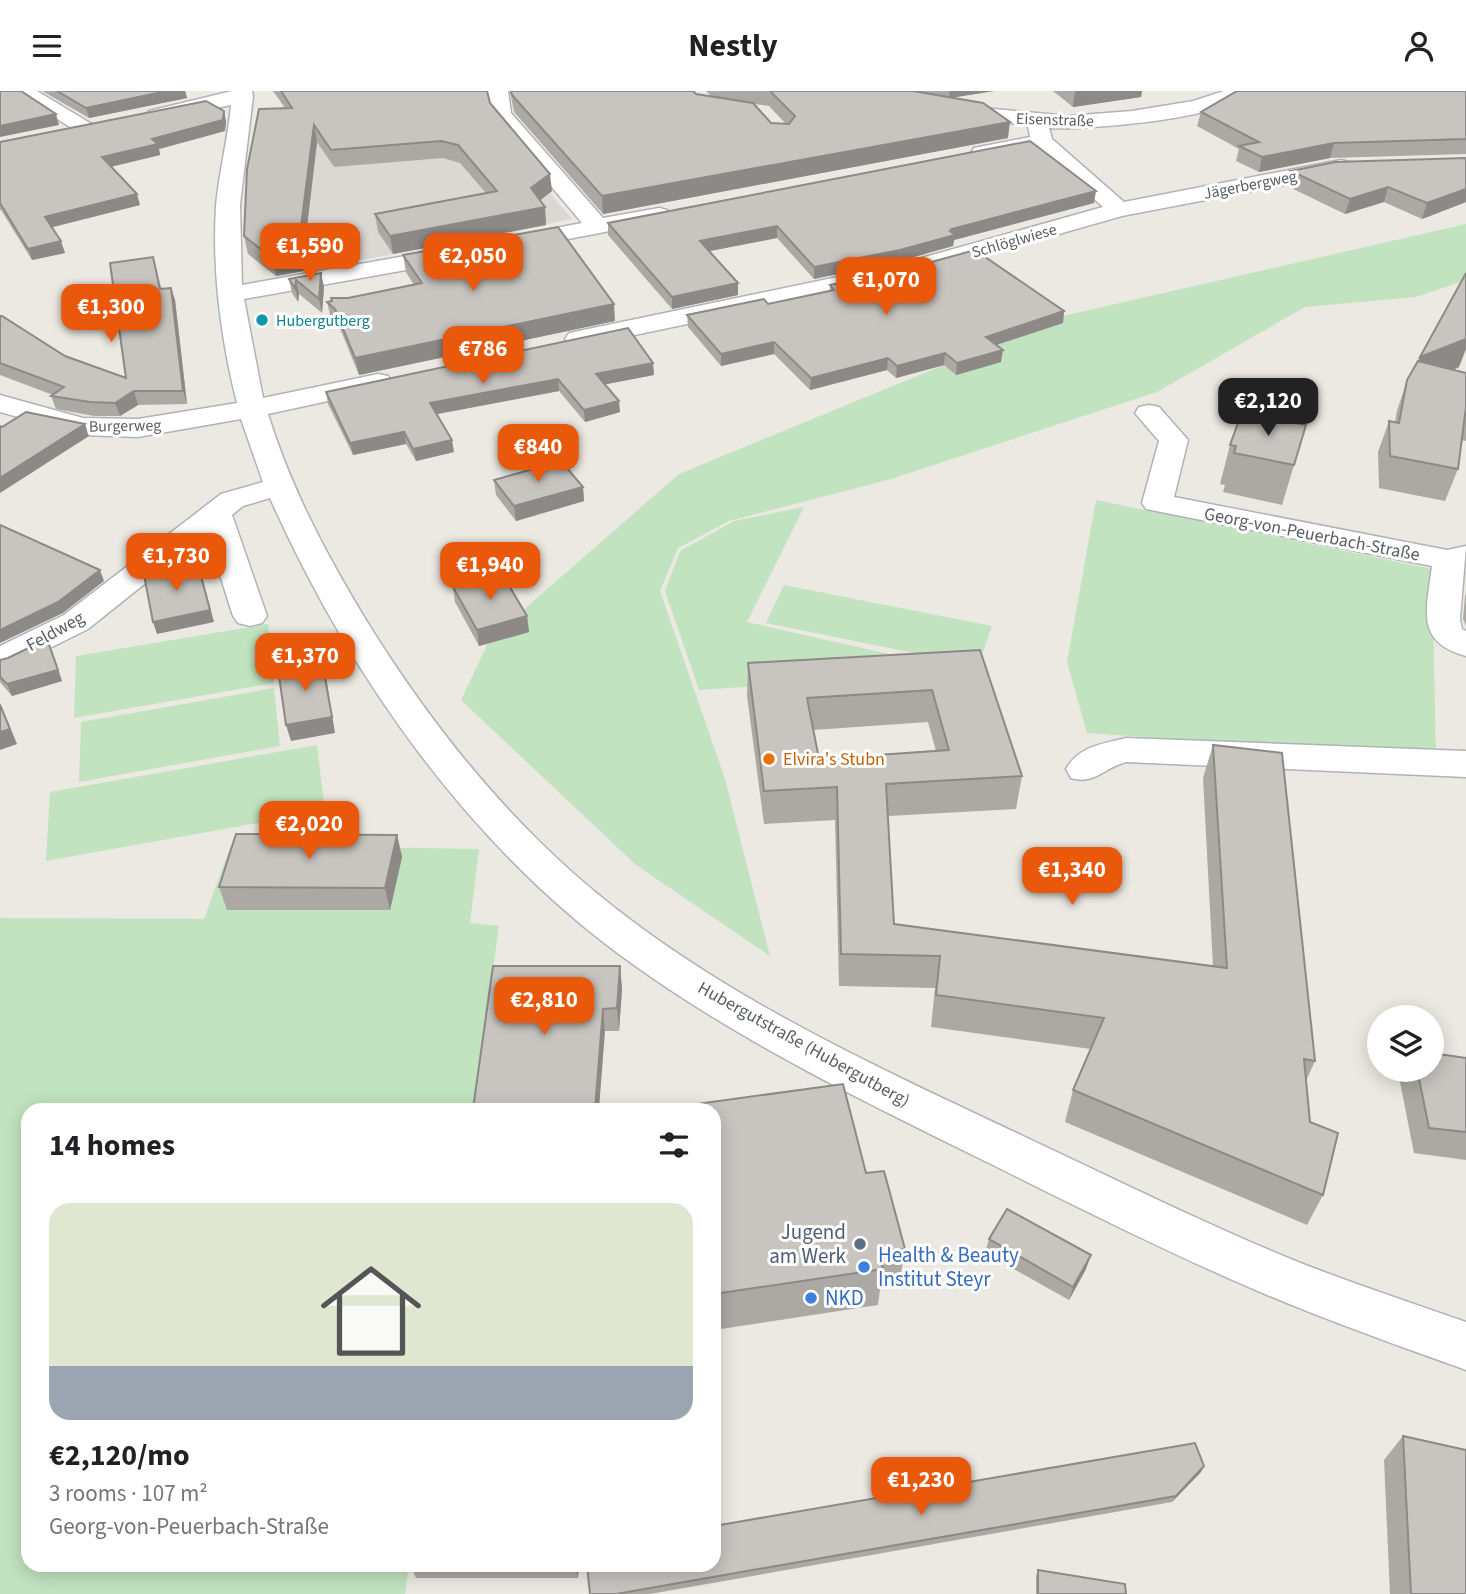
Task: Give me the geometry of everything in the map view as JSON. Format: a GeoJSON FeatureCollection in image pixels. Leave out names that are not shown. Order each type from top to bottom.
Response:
{"type":"FeatureCollection","features":[{"type":"Feature","properties":{"kind":"street"},"geometry":{"type":"LineString","coordinates":[[28,91],[109,125]]}},
{"type":"Feature","properties":{"kind":"street"},"geometry":{"type":"LineString","coordinates":[[498,91],[500,114],[598,227]]}},
{"type":"Feature","properties":{"kind":"street","name":"Eisenstraße"},"geometry":{"type":"LineString","coordinates":[[868,91],[1040,131],[1090,121],[1148,116],[1203,106],[1240,91]]}},
{"type":"Feature","properties":{"kind":"street"},"geometry":{"type":"LineString","coordinates":[[1091,109],[1190,91]]}},
{"type":"Feature","properties":{"kind":"street"},"geometry":{"type":"LineString","coordinates":[[63,135],[243,93]]}},
{"type":"Feature","properties":{"kind":"street","name":"Hubergutstraße (Hubergutberg)"},"geometry":{"type":"LineString","coordinates":[[243,93],[228,203],[232,294],[238,344],[252,409],[281,486],[341,604],[385,679],[427,739],[501,826],[595,915],[661,963],[731,1008],[808,1050],[1117,1203],[1356,1308],[1466,1346]]}},
{"type":"Feature","properties":{"kind":"street"},"geometry":{"type":"LineString","coordinates":[[961,157],[1040,131],[1119,210]]}},
{"type":"Feature","properties":{"kind":"street","name":"Jägerbergweg"},"geometry":{"type":"LineString","coordinates":[[1119,210],[1299,174],[1359,165]]}},
{"type":"Feature","properties":{"kind":"street","name":"Schlöglwiese"},"geometry":{"type":"LineString","coordinates":[[558,343],[904,271],[1119,210]]}},
{"type":"Feature","properties":{"kind":"street"},"geometry":{"type":"LineString","coordinates":[[232,294],[678,211]]}},
{"type":"Feature","properties":{"kind":"street"},"geometry":{"type":"LineString","coordinates":[[252,409],[398,377]]}},
{"type":"Feature","properties":{"kind":"street","name":"Burgerweg"},"geometry":{"type":"LineString","coordinates":[[0,403],[59,422],[107,428],[162,425],[252,409]]}},
{"type":"Feature","properties":{"kind":"street","name":"Georg-von-Peuerbach-Straße"},"geometry":{"type":"LineString","coordinates":[[1149,413],[1174,440],[1157,503],[1457,558]]}},
{"type":"Feature","properties":{"kind":"street","name":"Feldweg"},"geometry":{"type":"LineString","coordinates":[[0,659],[76,622],[215,511],[240,496],[281,486]]}},
{"type":"Feature","properties":{"kind":"street"},"geometry":{"type":"LineString","coordinates":[[215,511],[250,616]]}},
{"type":"Feature","properties":{"kind":"street"},"geometry":{"type":"LineString","coordinates":[[1457,558],[1443,618],[1446,634],[1466,645]]}},
{"type":"Feature","properties":{"kind":"street"},"geometry":{"type":"LineString","coordinates":[[1084,769],[1098,757],[1126,750],[1466,764]]}},
{"type":"Feature","properties":{"kind":"shaded area"},"geometry":{"type":"Polygon","coordinates":[[[491,125],[572,219],[311,270],[271,270],[258,141],[491,125]]]}},
{"type":"Feature","properties":{"kind":"green space"},"geometry":{"type":"Polygon","coordinates":[[[1466,224],[1466,280],[1416,297],[1305,307],[1157,392],[891,479],[729,521],[678,548],[660,591],[725,779],[770,956],[636,865],[461,700],[490,639],[679,474],[1063,316],[1466,224]]]}},
{"type":"Feature","properties":{"kind":"green space"},"geometry":{"type":"Polygon","coordinates":[[[1096,500],[1432,569],[1436,757],[1087,733],[1067,662],[1096,500]]]}},
{"type":"Feature","properties":{"kind":"green space"},"geometry":{"type":"Polygon","coordinates":[[[804,507],[747,622],[969,672],[699,690],[665,591],[680,551],[734,521],[804,507]]]}},
{"type":"Feature","properties":{"kind":"green space"},"geometry":{"type":"Polygon","coordinates":[[[784,585],[992,626],[978,666],[766,623],[784,585]]]}},
{"type":"Feature","properties":{"kind":"green space"},"geometry":{"type":"Polygon","coordinates":[[[268,624],[274,683],[74,718],[76,656],[268,624]]]}},
{"type":"Feature","properties":{"kind":"green space"},"geometry":{"type":"Polygon","coordinates":[[[274,688],[280,746],[79,782],[81,722],[274,688]]]}},
{"type":"Feature","properties":{"kind":"green space"},"geometry":{"type":"Polygon","coordinates":[[[317,745],[325,811],[46,861],[50,792],[317,745]]]}},
{"type":"Feature","properties":{"kind":"green space"},"geometry":{"type":"Polygon","coordinates":[[[231,845],[479,849],[470,923],[499,926],[474,1103],[21,1103],[21,1572],[408,1572],[405,1594],[0,1594],[0,918],[204,919],[231,845]]]}},
{"type":"Feature","properties":{"kind":"building"},"geometry":{"type":"Polygon","coordinates":[[[0,91],[21,91],[56,114],[0,126],[0,91]]]}},
{"type":"Feature","properties":{"kind":"building"},"geometry":{"type":"Polygon","coordinates":[[[57,91],[167,91],[86,108],[57,91]]]}},
{"type":"Feature","properties":{"kind":"building"},"geometry":{"type":"Polygon","coordinates":[[[281,91],[487,91],[490,103],[550,174],[531,188],[545,207],[390,236],[375,214],[497,191],[458,145],[441,141],[331,150],[314,125],[300,234],[322,233],[321,249],[272,258],[244,236],[247,169],[259,109],[292,108],[281,91]]]}},
{"type":"Feature","properties":{"kind":"building"},"geometry":{"type":"Polygon","coordinates":[[[511,91],[693,91],[696,94],[753,103],[771,123],[789,124],[795,116],[770,91],[913,91],[983,103],[1010,122],[602,196],[511,91]]]}},
{"type":"Feature","properties":{"kind":"building"},"geometry":{"type":"Polygon","coordinates":[[[1237,91],[1466,91],[1466,139],[1334,143],[1262,157],[1239,146],[1259,142],[1201,112],[1237,91]]]}},
{"type":"Feature","properties":{"kind":"building"},"geometry":{"type":"Polygon","coordinates":[[[206,101],[224,111],[223,120],[152,139],[158,144],[102,157],[137,194],[45,217],[61,241],[28,249],[0,203],[0,142],[206,101]]]}},
{"type":"Feature","properties":{"kind":"building"},"geometry":{"type":"Polygon","coordinates":[[[1030,141],[1096,191],[952,229],[954,230],[950,231],[955,235],[900,250],[814,267],[777,226],[700,241],[738,283],[672,297],[608,223],[1030,141]]]}},
{"type":"Feature","properties":{"kind":"building"},"geometry":{"type":"Polygon","coordinates":[[[1466,158],[1466,189],[1427,203],[1388,187],[1350,199],[1291,171],[1335,162],[1466,158]]]}},
{"type":"Feature","properties":{"kind":"building"},"geometry":{"type":"Polygon","coordinates":[[[558,227],[614,304],[355,358],[335,309],[327,302],[332,301],[331,298],[348,298],[422,283],[403,255],[558,227]]]}},
{"type":"Feature","properties":{"kind":"building"},"geometry":{"type":"Polygon","coordinates":[[[975,250],[1064,311],[986,337],[1003,350],[957,363],[945,353],[897,366],[888,358],[811,378],[774,342],[721,354],[687,315],[764,299],[768,304],[834,290],[830,285],[906,269],[975,250]]]}},
{"type":"Feature","properties":{"kind":"building"},"geometry":{"type":"Polygon","coordinates":[[[153,257],[160,289],[171,288],[183,391],[134,391],[115,403],[90,402],[51,396],[64,387],[0,363],[2,316],[65,356],[126,378],[110,263],[153,257]]]}},
{"type":"Feature","properties":{"kind":"building"},"geometry":{"type":"Polygon","coordinates":[[[321,273],[319,299],[296,280],[295,288],[289,279],[321,273]]]}},
{"type":"Feature","properties":{"kind":"building"},"geometry":{"type":"Polygon","coordinates":[[[1466,273],[1466,339],[1420,357],[1466,273]]]}},
{"type":"Feature","properties":{"kind":"building"},"geometry":{"type":"Polygon","coordinates":[[[628,328],[653,363],[596,374],[619,401],[584,410],[558,379],[430,403],[452,440],[413,449],[404,432],[350,443],[326,392],[628,328]]]}},
{"type":"Feature","properties":{"kind":"building"},"geometry":{"type":"Polygon","coordinates":[[[1418,361],[1466,373],[1466,407],[1458,469],[1390,456],[1389,421],[1399,423],[1407,380],[1418,361]]]}},
{"type":"Feature","properties":{"kind":"building"},"geometry":{"type":"Polygon","coordinates":[[[26,412],[85,424],[0,478],[0,426],[26,412]]]}},
{"type":"Feature","properties":{"kind":"building"},"geometry":{"type":"Polygon","coordinates":[[[1242,412],[1306,425],[1294,465],[1234,453],[1236,446],[1230,445],[1242,412]]]}},
{"type":"Feature","properties":{"kind":"building"},"geometry":{"type":"Polygon","coordinates":[[[561,461],[583,487],[514,506],[494,480],[561,461]]]}},
{"type":"Feature","properties":{"kind":"building"},"geometry":{"type":"Polygon","coordinates":[[[0,525],[100,570],[58,602],[0,630],[0,525]]]}},
{"type":"Feature","properties":{"kind":"building"},"geometry":{"type":"Polygon","coordinates":[[[198,565],[210,610],[153,622],[144,575],[198,565]]]}},
{"type":"Feature","properties":{"kind":"building"},"geometry":{"type":"Polygon","coordinates":[[[502,574],[527,616],[477,630],[453,587],[502,574]]]}},
{"type":"Feature","properties":{"kind":"building"},"geometry":{"type":"Polygon","coordinates":[[[47,639],[58,670],[7,684],[0,677],[0,660],[47,639]]]}},
{"type":"Feature","properties":{"kind":"building"},"geometry":{"type":"Polygon","coordinates":[[[980,650],[1022,776],[886,784],[894,924],[1227,968],[1213,745],[1282,753],[1315,1061],[1304,1059],[1310,1122],[1338,1133],[1323,1195],[1073,1090],[1104,1018],[936,995],[940,956],[841,954],[837,787],[764,791],[748,663],[980,650]],[[932,690],[807,698],[819,759],[949,750],[932,690]]]}},
{"type":"Feature","properties":{"kind":"building"},"geometry":{"type":"Polygon","coordinates":[[[322,661],[332,717],[286,725],[278,669],[322,661]]]}},
{"type":"Feature","properties":{"kind":"building"},"geometry":{"type":"Polygon","coordinates":[[[0,705],[10,729],[0,732],[0,705]]]}},
{"type":"Feature","properties":{"kind":"building"},"geometry":{"type":"Polygon","coordinates":[[[236,834],[397,835],[385,888],[219,887],[236,834]]]}},
{"type":"Feature","properties":{"kind":"building"},"geometry":{"type":"Polygon","coordinates":[[[493,966],[620,966],[617,1008],[603,1009],[595,1103],[474,1103],[493,966]]]}},
{"type":"Feature","properties":{"kind":"building"},"geometry":{"type":"Polygon","coordinates":[[[1444,1055],[1466,1058],[1466,1132],[1429,1128],[1420,1082],[1444,1082],[1444,1055]]]}},
{"type":"Feature","properties":{"kind":"building"},"geometry":{"type":"Polygon","coordinates":[[[843,1084],[866,1173],[884,1171],[905,1249],[879,1253],[883,1269],[721,1293],[721,1103],[705,1103],[843,1084]]]}},
{"type":"Feature","properties":{"kind":"building"},"geometry":{"type":"Polygon","coordinates":[[[1007,1209],[1091,1255],[1073,1287],[989,1239],[1007,1209]]]}},
{"type":"Feature","properties":{"kind":"building"},"geometry":{"type":"Polygon","coordinates":[[[1403,1436],[1466,1450],[1466,1594],[1411,1594],[1403,1436]]]}},
{"type":"Feature","properties":{"kind":"building"},"geometry":{"type":"Polygon","coordinates":[[[1195,1443],[1204,1466],[1176,1496],[616,1594],[590,1594],[588,1572],[721,1572],[721,1525],[1195,1443]]]}},
{"type":"Feature","properties":{"kind":"building"},"geometry":{"type":"Polygon","coordinates":[[[1038,1570],[1125,1584],[1126,1594],[1038,1594],[1038,1570]]]}},
{"type":"Feature","properties":{"kind":"place","name":"Hubergutberg"},"geometry":{"type":"Point","coordinates":[262,320]}},
{"type":"Feature","properties":{"kind":"place","name":"Elvira's Stubn"},"geometry":{"type":"Point","coordinates":[769,759]}},
{"type":"Feature","properties":{"kind":"place","name":"Jugend am Werk"},"geometry":{"type":"Point","coordinates":[860,1244]}},
{"type":"Feature","properties":{"kind":"place","name":"Health & Beauty Institut Steyr"},"geometry":{"type":"Point","coordinates":[864,1267]}},
{"type":"Feature","properties":{"kind":"place","name":"NKD"},"geometry":{"type":"Point","coordinates":[811,1298]}}]}
